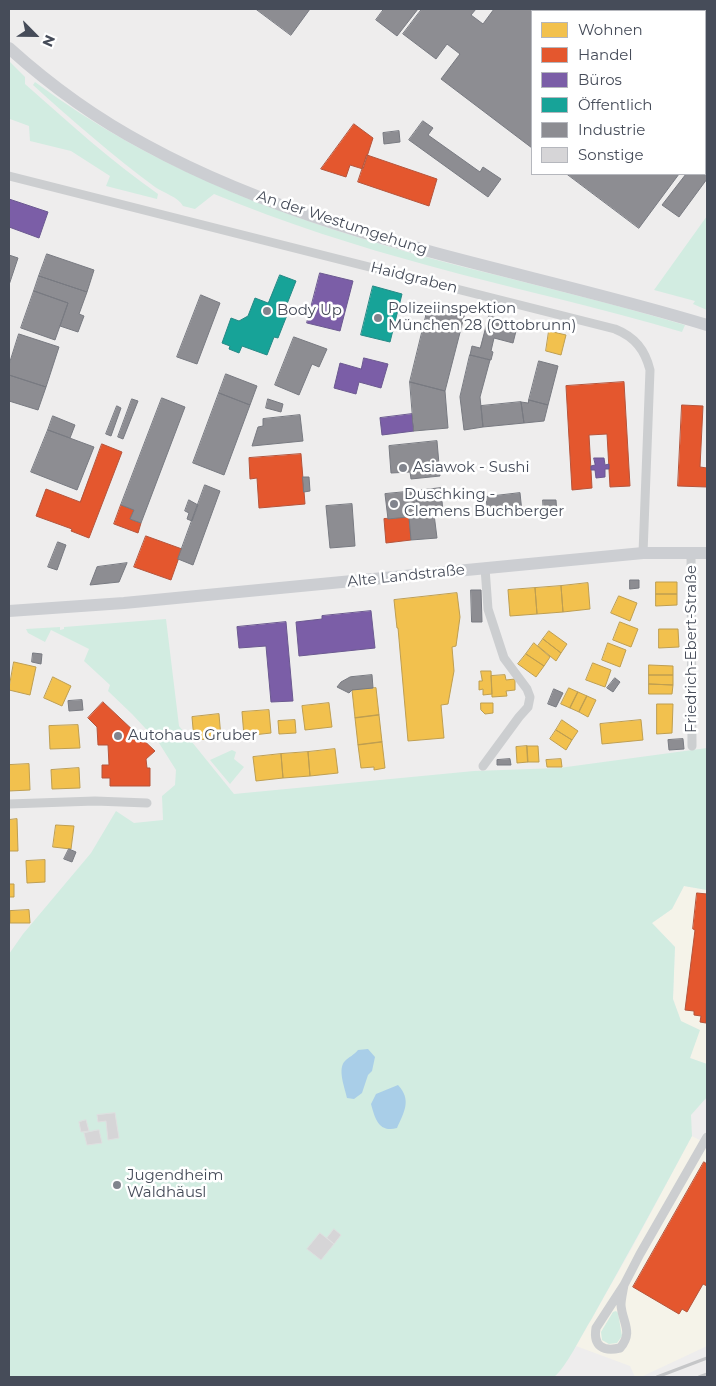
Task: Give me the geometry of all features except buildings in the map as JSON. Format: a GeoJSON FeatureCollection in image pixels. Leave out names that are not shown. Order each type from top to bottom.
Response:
{"type":"FeatureCollection","features":[{"type":"Feature","properties":{"kind":"main road","name":"An der Westumgehung"},"geometry":{"type":"LineString","coordinates":[[9,48],[55,85],[110,124],[162,154],[224,183],[314,217],[422,250],[618,299],[707,325]]}},
{"type":"Feature","properties":{"kind":"main road","name":"Alte Landstraße"},"geometry":{"type":"LineString","coordinates":[[9,611],[105,605],[643,553],[707,553]]}},
{"type":"Feature","properties":{"kind":"street","name":"Haidgraben"},"geometry":{"type":"LineString","coordinates":[[9,176],[615,329],[630,337],[645,353],[650,370],[643,553]]}},
{"type":"Feature","properties":{"kind":"street","name":"Friedrich-Ebert-Straße"},"geometry":{"type":"LineString","coordinates":[[691,552],[692,746]]}},
{"type":"Feature","properties":{"kind":"street"},"geometry":{"type":"LineString","coordinates":[[483,766],[528,707],[530,697],[504,658],[488,609],[485,568]]}},
{"type":"Feature","properties":{"kind":"street"},"geometry":{"type":"LineString","coordinates":[[9,804],[95,801],[148,803]]}},
{"type":"Feature","properties":{"kind":"street"},"geometry":{"type":"LineString","coordinates":[[624,1285],[621,1304],[628,1333],[626,1342],[620,1348],[606,1349],[598,1344],[595,1336],[596,1328],[624,1285],[707,1137]]}},
{"type":"Feature","properties":{"kind":"shaded area"},"geometry":{"type":"Polygon","coordinates":[[[684,886],[707,890],[707,1064],[690,1058],[692,1053],[673,999],[675,947],[652,923],[672,909],[684,886]]]}},
{"type":"Feature","properties":{"kind":"shaded area"},"geometry":{"type":"Polygon","coordinates":[[[692,1136],[707,1144],[707,1346],[641,1377],[635,1377],[630,1366],[576,1346],[632,1248],[692,1136]]]}},
{"type":"Feature","properties":{"kind":"green space"},"geometry":{"type":"Polygon","coordinates":[[[9,61],[25,77],[25,84],[107,155],[158,194],[157,199],[106,186],[110,176],[71,151],[30,141],[29,126],[9,120],[9,61]]]}},
{"type":"Feature","properties":{"kind":"green space"},"geometry":{"type":"Polygon","coordinates":[[[35,82],[80,113],[127,141],[176,167],[276,210],[328,228],[433,259],[685,325],[682,332],[402,258],[294,224],[214,194],[195,209],[183,206],[139,175],[93,138],[33,85],[35,82]]]}},
{"type":"Feature","properties":{"kind":"green space"},"geometry":{"type":"Polygon","coordinates":[[[707,216],[707,310],[693,304],[695,301],[654,290],[707,216]]]}},
{"type":"Feature","properties":{"kind":"green space"},"geometry":{"type":"Polygon","coordinates":[[[166,619],[179,726],[234,794],[474,771],[559,768],[707,748],[707,890],[684,886],[672,909],[652,923],[675,947],[673,999],[681,1021],[700,1030],[690,1058],[707,1064],[707,1097],[691,1115],[692,1136],[655,1205],[574,1350],[559,1373],[554,1377],[9,1377],[9,954],[23,934],[91,853],[116,811],[134,823],[163,820],[162,796],[175,785],[176,770],[159,743],[108,691],[110,685],[84,661],[89,649],[51,630],[45,642],[28,633],[26,629],[60,627],[60,630],[64,629],[64,627],[166,619]]]}},
{"type":"Feature","properties":{"kind":"green space"},"geometry":{"type":"Polygon","coordinates":[[[232,750],[236,752],[234,759],[244,767],[230,784],[210,760],[232,750]]]}},
{"type":"Feature","properties":{"kind":"green space"},"geometry":{"type":"Polygon","coordinates":[[[616,1311],[622,1336],[617,1343],[609,1344],[602,1340],[601,1332],[613,1312],[616,1311]]]}},
{"type":"Feature","properties":{"kind":"water"},"geometry":{"type":"Polygon","coordinates":[[[368,1049],[375,1057],[372,1071],[368,1075],[362,1093],[354,1099],[347,1098],[342,1079],[343,1064],[358,1050],[368,1049]]]}},
{"type":"Feature","properties":{"kind":"water"},"geometry":{"type":"Polygon","coordinates":[[[398,1085],[405,1096],[404,1111],[397,1128],[382,1127],[376,1120],[371,1104],[376,1094],[398,1085]]]}},
{"type":"Feature","properties":{"kind":"railway"},"geometry":{"type":"LineString","coordinates":[[657,1377],[707,1358]]}},
{"type":"Feature","properties":{"kind":"railway"},"geometry":{"type":"LineString","coordinates":[[699,1377],[707,1374]]}},
{"type":"Feature","properties":{"kind":"place","name":"Body Up"},"geometry":{"type":"Point","coordinates":[267,311]}},
{"type":"Feature","properties":{"kind":"place","name":"Polizeiinspektion München 28 (Ottobrunn)"},"geometry":{"type":"Point","coordinates":[378,318]}},
{"type":"Feature","properties":{"kind":"place","name":"Asiawok - Sushi"},"geometry":{"type":"Point","coordinates":[403,468]}},
{"type":"Feature","properties":{"kind":"place","name":"Duschking - Clemens Buchberger"},"geometry":{"type":"Point","coordinates":[394,504]}},
{"type":"Feature","properties":{"kind":"place","name":"Autohaus Gruber"},"geometry":{"type":"Point","coordinates":[118,736]}},
{"type":"Feature","properties":{"kind":"place","name":"Jugendheim Waldhäusl"},"geometry":{"type":"Point","coordinates":[117,1185]}}]}
